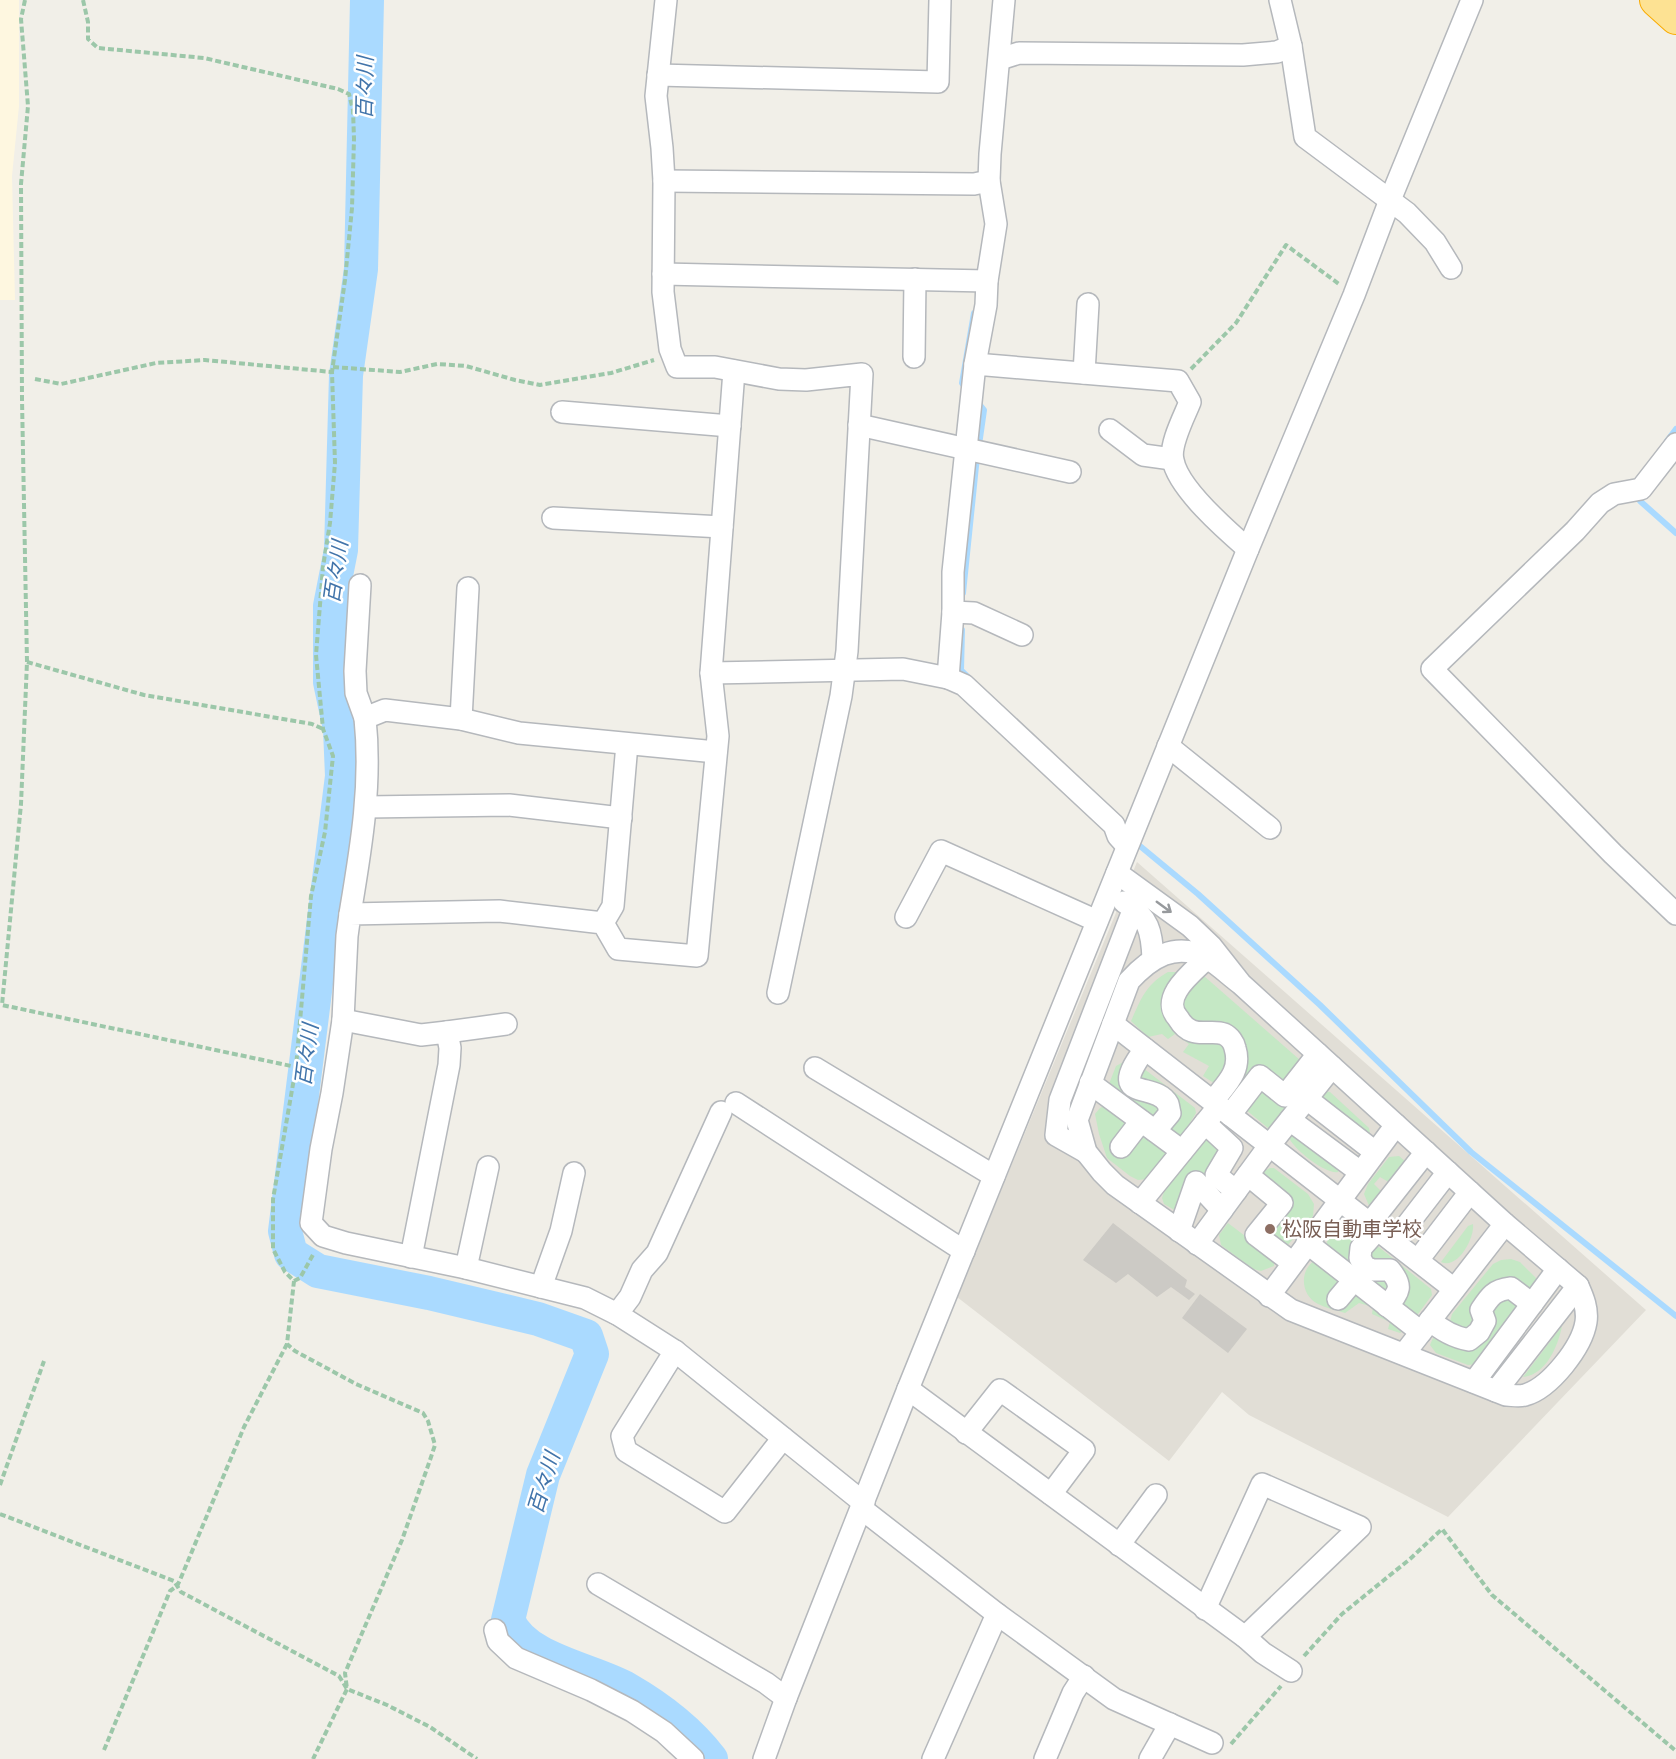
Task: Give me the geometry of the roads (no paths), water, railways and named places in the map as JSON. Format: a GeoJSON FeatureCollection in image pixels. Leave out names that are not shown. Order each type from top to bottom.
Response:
{"type":"FeatureCollection","features":[{"type":"Feature","properties":{"kind":"highway"},"geometry":{"type":"LineString","coordinates":[[1656,0],[1676,18]]}},
{"type":"Feature","properties":{"kind":"street"},"geometry":{"type":"LineString","coordinates":[[666,0],[656,96],[664,181],[663,292],[673,356],[677,367],[715,367],[779,379],[806,380],[862,374],[845,670],[778,993]]}},
{"type":"Feature","properties":{"kind":"street"},"geometry":{"type":"LineString","coordinates":[[657,75],[938,82],[940,0]]}},
{"type":"Feature","properties":{"kind":"street"},"geometry":{"type":"LineString","coordinates":[[948,678],[960,613],[953,572],[975,450],[972,397],[975,364],[986,305],[987,281],[996,224],[989,181],[1004,0]]}},
{"type":"Feature","properties":{"kind":"street"},"geometry":{"type":"LineString","coordinates":[[1280,0],[1291,46],[1305,136],[1393,193],[1442,229]]}},
{"type":"Feature","properties":{"kind":"street"},"geometry":{"type":"LineString","coordinates":[[764,1759],[786,1698],[994,1176],[1012,1160],[1097,921],[1354,295],[1472,0]]}},
{"type":"Feature","properties":{"kind":"street"},"geometry":{"type":"LineString","coordinates":[[1000,59],[1019,52],[1243,55],[1277,52],[1291,46]]}},
{"type":"Feature","properties":{"kind":"street"},"geometry":{"type":"LineString","coordinates":[[664,181],[974,184],[989,181]]}},
{"type":"Feature","properties":{"kind":"street"},"geometry":{"type":"LineString","coordinates":[[1393,193],[1407,213],[1435,242],[1451,268]]}},
{"type":"Feature","properties":{"kind":"street"},"geometry":{"type":"LineString","coordinates":[[663,274],[987,281]]}},
{"type":"Feature","properties":{"kind":"street"},"geometry":{"type":"LineString","coordinates":[[914,357],[915,279]]}},
{"type":"Feature","properties":{"kind":"street"},"geometry":{"type":"LineString","coordinates":[[1084,373],[1089,304]]}},
{"type":"Feature","properties":{"kind":"street"},"geometry":{"type":"LineString","coordinates":[[975,364],[1178,381],[1190,402],[1175,439],[1172,459],[1184,483],[1216,522],[1248,549]]}},
{"type":"Feature","properties":{"kind":"street"},"geometry":{"type":"LineString","coordinates":[[603,923],[618,949],[697,957],[718,736],[711,673],[734,371]]}},
{"type":"Feature","properties":{"kind":"street"},"geometry":{"type":"LineString","coordinates":[[562,412],[730,426]]}},
{"type":"Feature","properties":{"kind":"street"},"geometry":{"type":"LineString","coordinates":[[859,425],[1070,472]]}},
{"type":"Feature","properties":{"kind":"street"},"geometry":{"type":"LineString","coordinates":[[1110,430],[1143,455],[1172,459]]}},
{"type":"Feature","properties":{"kind":"street"},"geometry":{"type":"LineString","coordinates":[[1676,444],[1632,491],[1614,494],[1600,503],[1575,531],[1432,669],[1613,854],[1676,914]]}},
{"type":"Feature","properties":{"kind":"street"},"geometry":{"type":"LineString","coordinates":[[553,518],[722,527]]}},
{"type":"Feature","properties":{"kind":"street"},"geometry":{"type":"LineString","coordinates":[[360,585],[355,671],[356,693],[364,718],[368,753],[366,807],[347,936],[343,1020],[311,1223],[323,1236],[346,1243],[466,1268],[585,1298],[616,1314],[675,1351],[997,1614],[1114,1699],[1217,1747]]}},
{"type":"Feature","properties":{"kind":"street"},"geometry":{"type":"LineString","coordinates":[[461,719],[468,588]]}},
{"type":"Feature","properties":{"kind":"street"},"geometry":{"type":"LineString","coordinates":[[960,613],[1022,635]]}},
{"type":"Feature","properties":{"kind":"street"},"geometry":{"type":"LineString","coordinates":[[711,673],[903,669],[948,678],[964,685],[1114,825],[1118,836],[1127,846]]}},
{"type":"Feature","properties":{"kind":"street"},"geometry":{"type":"LineString","coordinates":[[364,718],[385,710],[461,719],[519,733],[716,752]]}},
{"type":"Feature","properties":{"kind":"street"},"geometry":{"type":"LineString","coordinates":[[603,923],[613,906],[627,744]]}},
{"type":"Feature","properties":{"kind":"street"},"geometry":{"type":"LineString","coordinates":[[1168,746],[1270,828]]}},
{"type":"Feature","properties":{"kind":"street"},"geometry":{"type":"LineString","coordinates":[[366,807],[509,806],[621,818]]}},
{"type":"Feature","properties":{"kind":"street"},"geometry":{"type":"LineString","coordinates":[[906,917],[941,851],[1097,921]]}},
{"type":"Feature","properties":{"kind":"street"},"geometry":{"type":"LineString","coordinates":[[1113,883],[1139,911],[1152,936],[1153,959]]}},
{"type":"Feature","properties":{"kind":"street"},"geometry":{"type":"LineString","coordinates":[[1113,883],[1190,926],[1209,952],[1241,984],[1505,1224],[1578,1286],[1584,1299],[1587,1320],[1581,1339],[1552,1378],[1541,1388],[1523,1396],[1506,1395],[1291,1310],[1115,1185],[1086,1152],[1056,1135],[1060,1100],[1134,908]]}},
{"type":"Feature","properties":{"kind":"street"},"geometry":{"type":"LineString","coordinates":[[350,914],[499,911],[603,923]]}},
{"type":"Feature","properties":{"kind":"street"},"geometry":{"type":"LineString","coordinates":[[1086,1152],[1077,1120],[1128,981],[1153,959],[1165,953],[1209,952]]}},
{"type":"Feature","properties":{"kind":"street"},"geometry":{"type":"LineString","coordinates":[[1209,952],[1174,992],[1173,1003],[1174,1014],[1191,1031],[1225,1035],[1233,1042],[1238,1056],[1237,1068],[1221,1107]]}},
{"type":"Feature","properties":{"kind":"street"},"geometry":{"type":"LineString","coordinates":[[343,1020],[421,1035],[506,1024]]}},
{"type":"Feature","properties":{"kind":"street"},"geometry":{"type":"LineString","coordinates":[[1113,1024],[1454,1289]]}},
{"type":"Feature","properties":{"kind":"street"},"geometry":{"type":"LineString","coordinates":[[411,1257],[448,1065],[450,1048],[447,1032]]}},
{"type":"Feature","properties":{"kind":"street"},"geometry":{"type":"LineString","coordinates":[[1121,1147],[1148,1126],[1170,1113],[1168,1103],[1160,1096],[1136,1089],[1131,1084],[1132,1067],[1145,1049]]}},
{"type":"Feature","properties":{"kind":"street"},"geometry":{"type":"LineString","coordinates":[[1140,1203],[1205,1123],[1260,1076],[1285,1096],[1325,1060]]}},
{"type":"Feature","properties":{"kind":"street"},"geometry":{"type":"LineString","coordinates":[[1197,1244],[1269,1146],[1307,1099],[1325,1060]]}},
{"type":"Feature","properties":{"kind":"street"},"geometry":{"type":"LineString","coordinates":[[815,1068],[994,1176]]}},
{"type":"Feature","properties":{"kind":"street"},"geometry":{"type":"LineString","coordinates":[[1090,1083],[1182,1151]]}},
{"type":"Feature","properties":{"kind":"street"},"geometry":{"type":"LineString","coordinates":[[1307,1099],[1375,1152]]}},
{"type":"Feature","properties":{"kind":"street"},"geometry":{"type":"LineString","coordinates":[[616,1314],[630,1297],[642,1270],[657,1252],[728,1108],[964,1251]]}},
{"type":"Feature","properties":{"kind":"street"},"geometry":{"type":"LineString","coordinates":[[1290,1120],[1360,1172]]}},
{"type":"Feature","properties":{"kind":"street"},"geometry":{"type":"LineString","coordinates":[[1205,1123],[1232,1148],[1216,1175],[1242,1183],[1282,1203],[1256,1234],[1293,1263]]}},
{"type":"Feature","properties":{"kind":"street"},"geometry":{"type":"LineString","coordinates":[[1269,1296],[1396,1125]]}},
{"type":"Feature","properties":{"kind":"street"},"geometry":{"type":"LineString","coordinates":[[1418,1260],[1411,1207],[1426,1152]]}},
{"type":"Feature","properties":{"kind":"street"},"geometry":{"type":"LineString","coordinates":[[466,1268],[488,1167]]}},
{"type":"Feature","properties":{"kind":"street"},"geometry":{"type":"LineString","coordinates":[[1388,1306],[1397,1294],[1399,1285],[1395,1276],[1390,1270],[1373,1270],[1365,1267],[1360,1258],[1361,1248],[1411,1207],[1448,1172]]}},
{"type":"Feature","properties":{"kind":"street"},"geometry":{"type":"LineString","coordinates":[[540,1287],[561,1231],[574,1173]]}},
{"type":"Feature","properties":{"kind":"street"},"geometry":{"type":"LineString","coordinates":[[1179,1231],[1196,1182],[1222,1210]]}},
{"type":"Feature","properties":{"kind":"street"},"geometry":{"type":"LineString","coordinates":[[1380,1231],[1411,1207],[1470,1192]]}},
{"type":"Feature","properties":{"kind":"street"},"geometry":{"type":"LineString","coordinates":[[1404,1354],[1505,1224]]}},
{"type":"Feature","properties":{"kind":"street"},"geometry":{"type":"LineString","coordinates":[[1307,1243],[1388,1306],[1426,1326],[1456,1337],[1469,1340],[1479,1332],[1485,1321],[1481,1310],[1489,1297],[1499,1289],[1511,1288],[1532,1304]]}},
{"type":"Feature","properties":{"kind":"street"},"geometry":{"type":"LineString","coordinates":[[1474,1382],[1558,1269]]}},
{"type":"Feature","properties":{"kind":"street"},"geometry":{"type":"LineString","coordinates":[[1338,1299],[1354,1280]]}},
{"type":"Feature","properties":{"kind":"street"},"geometry":{"type":"LineString","coordinates":[[1496,1391],[1578,1286]]}},
{"type":"Feature","properties":{"kind":"street"},"geometry":{"type":"LineString","coordinates":[[675,1351],[622,1436],[626,1451],[725,1512],[783,1438]]}},
{"type":"Feature","properties":{"kind":"street"},"geometry":{"type":"LineString","coordinates":[[909,1389],[1290,1671]]}},
{"type":"Feature","properties":{"kind":"street"},"geometry":{"type":"LineString","coordinates":[[966,1433],[1000,1390],[1075,1443],[1084,1450],[1051,1494]]}},
{"type":"Feature","properties":{"kind":"street"},"geometry":{"type":"LineString","coordinates":[[1205,1609],[1262,1485],[1360,1527],[1245,1637]]}},
{"type":"Feature","properties":{"kind":"street"},"geometry":{"type":"LineString","coordinates":[[1119,1545],[1156,1495]]}},
{"type":"Feature","properties":{"kind":"street"},"geometry":{"type":"LineString","coordinates":[[598,1584],[766,1683],[786,1698]]}},
{"type":"Feature","properties":{"kind":"street"},"geometry":{"type":"LineString","coordinates":[[933,1759],[997,1614]]}},
{"type":"Feature","properties":{"kind":"street"},"geometry":{"type":"LineString","coordinates":[[495,1630],[498,1641],[516,1658],[591,1690],[632,1711],[664,1732],[693,1759]]}},
{"type":"Feature","properties":{"kind":"street"},"geometry":{"type":"LineString","coordinates":[[1045,1759],[1073,1693],[1083,1676]]}},
{"type":"Feature","properties":{"kind":"street"},"geometry":{"type":"LineString","coordinates":[[1150,1759],[1170,1724]]}},
{"type":"Feature","properties":{"kind":"waterway","name":"百々川"},"geometry":{"type":"LineString","coordinates":[[367,0],[361,269],[346,375],[341,550],[330,606],[330,682],[340,729],[342,776],[285,1231],[291,1254],[318,1271],[429,1293],[538,1319],[586,1336],[592,1354],[543,1475],[508,1620],[516,1634],[543,1654],[612,1682],[651,1704],[683,1729],[711,1759]]}},
{"type":"Feature","properties":{"kind":"waterway"},"geometry":{"type":"LineString","coordinates":[[967,390],[962,383],[974,313]]}},
{"type":"Feature","properties":{"kind":"waterway"},"geometry":{"type":"LineString","coordinates":[[963,593],[984,410],[976,400]]}},
{"type":"Feature","properties":{"kind":"waterway"},"geometry":{"type":"LineString","coordinates":[[1667,441],[1676,429]]}},
{"type":"Feature","properties":{"kind":"waterway"},"geometry":{"type":"LineString","coordinates":[[1637,493],[1640,501],[1676,533]]}},
{"type":"Feature","properties":{"kind":"waterway"},"geometry":{"type":"LineString","coordinates":[[962,630],[961,670],[970,679]]}},
{"type":"Feature","properties":{"kind":"waterway"},"geometry":{"type":"LineString","coordinates":[[1140,846],[1198,894],[1320,1005],[1471,1152],[1676,1316]]}},
{"type":"Feature","properties":{"kind":"place","name":"松阪自動車学校"},"geometry":{"type":"Point","coordinates":[1270,1229]}}]}
